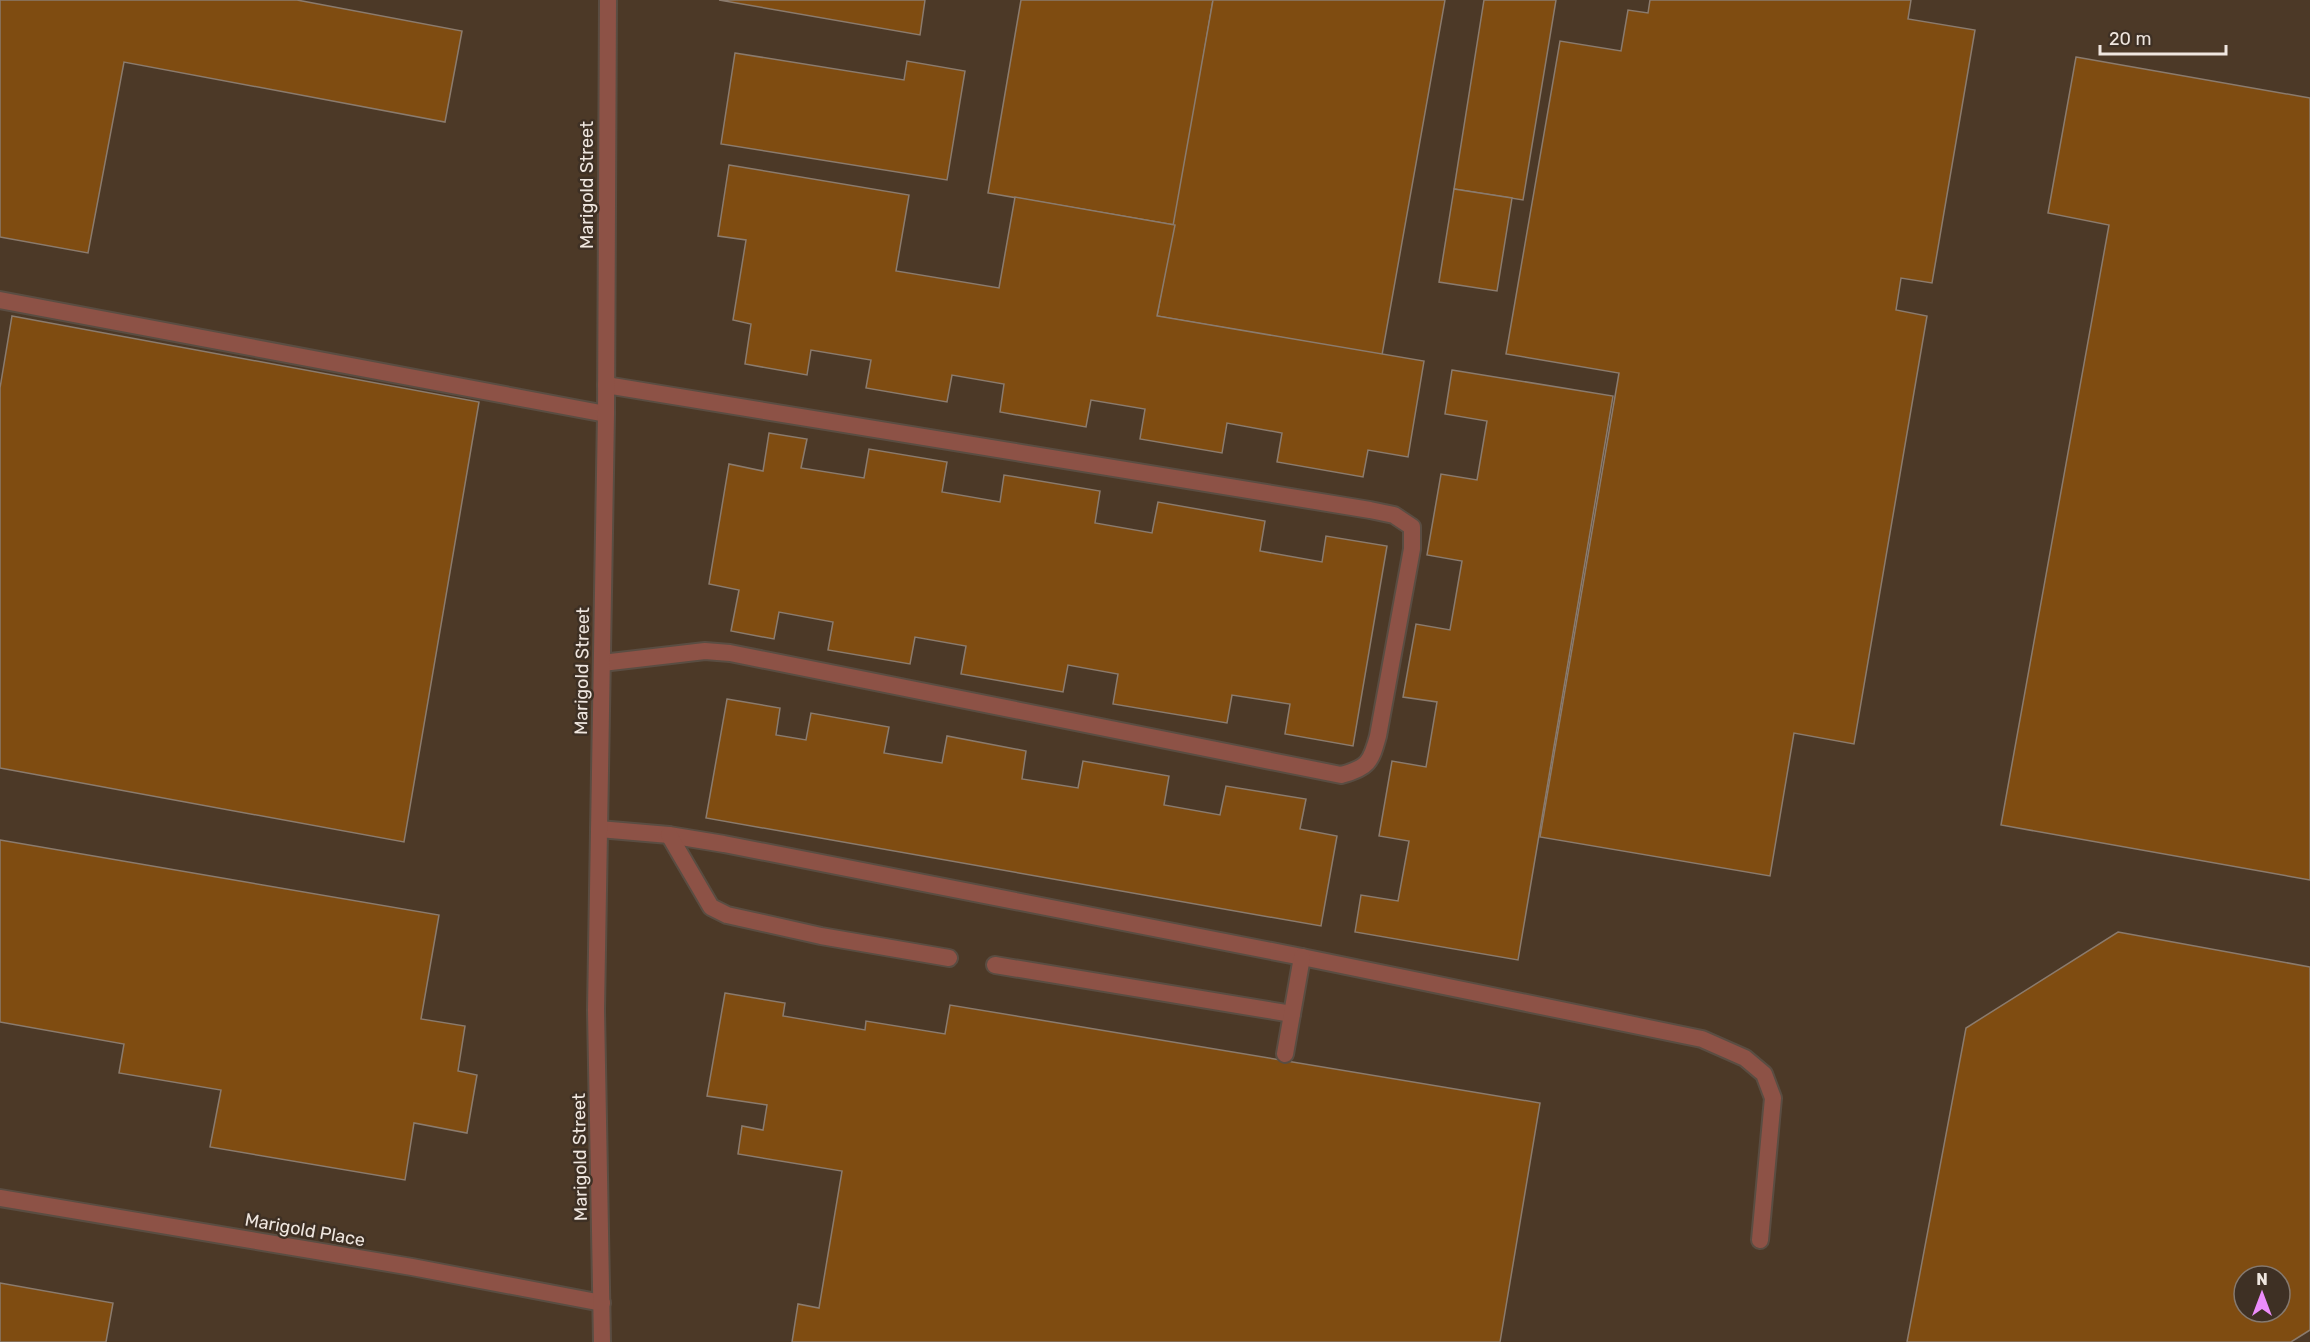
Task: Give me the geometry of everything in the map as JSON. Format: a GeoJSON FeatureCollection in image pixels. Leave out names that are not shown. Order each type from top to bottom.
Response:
{"type":"FeatureCollection","features":[{"type":"Feature","properties":{"kind":"street","name":"Marigold Street"},"geometry":{"type":"LineString","coordinates":[[602,1342],[596,1010],[606,414],[608,0]]}},
{"type":"Feature","properties":{"kind":"street"},"geometry":{"type":"LineString","coordinates":[[0,300],[606,414]]}},
{"type":"Feature","properties":{"kind":"street"},"geometry":{"type":"LineString","coordinates":[[602,663],[705,651],[730,653],[1341,775],[1359,770],[1372,759],[1412,549],[1412,527],[1394,515],[1370,510],[606,385]]}},
{"type":"Feature","properties":{"kind":"street"},"geometry":{"type":"LineString","coordinates":[[599,829],[669,835],[1302,957],[1702,1039],[1745,1058],[1764,1074],[1773,1098],[1760,1240]]}},
{"type":"Feature","properties":{"kind":"street"},"geometry":{"type":"LineString","coordinates":[[669,835],[711,907],[727,915],[821,936],[948,958]]}},
{"type":"Feature","properties":{"kind":"street"},"geometry":{"type":"LineString","coordinates":[[1285,1054],[1302,957]]}},
{"type":"Feature","properties":{"kind":"street"},"geometry":{"type":"LineString","coordinates":[[995,965],[1292,1014]]}},
{"type":"Feature","properties":{"kind":"street","name":"Marigold Place"},"geometry":{"type":"LineString","coordinates":[[0,1198],[412,1267],[602,1303]]}},
{"type":"Feature","properties":{"kind":"shaded area"},"geometry":{"type":"Polygon","coordinates":[[[0,0],[2310,0],[2310,1342],[0,1342],[0,0]]]}},
{"type":"Feature","properties":{"kind":"building"},"geometry":{"type":"Polygon","coordinates":[[[0,0],[297,0],[462,31],[445,122],[124,62],[88,253],[0,237],[0,0]]]}},
{"type":"Feature","properties":{"kind":"building"},"geometry":{"type":"Polygon","coordinates":[[[719,0],[925,0],[920,35],[719,0]]]}},
{"type":"Feature","properties":{"kind":"building"},"geometry":{"type":"Polygon","coordinates":[[[1021,0],[1213,0],[1175,225],[988,193],[1021,0]]]}},
{"type":"Feature","properties":{"kind":"building"},"geometry":{"type":"Polygon","coordinates":[[[1213,0],[1445,0],[1382,355],[1157,316],[1213,0]]]}},
{"type":"Feature","properties":{"kind":"building"},"geometry":{"type":"Polygon","coordinates":[[[1484,0],[1556,0],[1523,200],[1454,189],[1484,0]]]}},
{"type":"Feature","properties":{"kind":"building"},"geometry":{"type":"Polygon","coordinates":[[[1650,0],[1911,0],[1908,19],[1975,30],[1932,283],[1901,278],[1896,310],[1927,316],[1854,744],[1794,733],[1770,876],[1540,837],[1619,373],[1506,354],[1560,41],[1621,51],[1628,10],[1648,13],[1650,0]]]}},
{"type":"Feature","properties":{"kind":"building"},"geometry":{"type":"Polygon","coordinates":[[[735,53],[904,80],[907,61],[965,71],[947,180],[721,144],[735,53]]]}},
{"type":"Feature","properties":{"kind":"building"},"geometry":{"type":"Polygon","coordinates":[[[2076,57],[2310,98],[2310,880],[2001,825],[2109,225],[2048,213],[2076,57]]]}},
{"type":"Feature","properties":{"kind":"building"},"geometry":{"type":"Polygon","coordinates":[[[729,165],[909,195],[896,271],[999,288],[1015,197],[1175,225],[1157,316],[1424,361],[1408,457],[1368,450],[1363,477],[1277,462],[1282,433],[1227,423],[1222,453],[1140,439],[1145,409],[1091,400],[1086,427],[1000,412],[1004,384],[952,375],[947,402],[866,388],[871,360],[811,350],[807,375],[745,364],[751,324],[733,320],[746,240],[718,236],[729,165]]]}},
{"type":"Feature","properties":{"kind":"building"},"geometry":{"type":"Polygon","coordinates":[[[1454,189],[1512,198],[1497,291],[1439,282],[1454,189]]]}},
{"type":"Feature","properties":{"kind":"building"},"geometry":{"type":"Polygon","coordinates":[[[12,316],[479,402],[404,842],[0,768],[0,388],[12,316]]]}},
{"type":"Feature","properties":{"kind":"building"},"geometry":{"type":"Polygon","coordinates":[[[1452,370],[1613,396],[1518,960],[1355,932],[1361,895],[1398,901],[1409,841],[1379,836],[1392,761],[1426,767],[1437,702],[1403,697],[1416,624],[1450,630],[1462,561],[1427,555],[1441,474],[1477,480],[1487,421],[1445,414],[1452,370]]]}},
{"type":"Feature","properties":{"kind":"building"},"geometry":{"type":"Polygon","coordinates":[[[769,433],[807,439],[801,468],[864,478],[869,449],[947,462],[942,492],[1000,502],[1004,475],[1100,491],[1095,523],[1152,533],[1158,502],[1265,521],[1260,551],[1322,562],[1326,536],[1387,546],[1353,746],[1285,734],[1290,704],[1232,695],[1227,723],[1113,704],[1118,674],[1068,665],[1063,692],[961,674],[966,646],[915,637],[910,664],[828,650],[833,622],[779,612],[774,639],[731,631],[739,590],[709,584],[729,464],[763,471],[769,433]]]}},
{"type":"Feature","properties":{"kind":"building"},"geometry":{"type":"Polygon","coordinates":[[[727,699],[780,708],[776,735],[806,740],[811,713],[889,727],[884,753],[942,763],[947,736],[1026,751],[1022,779],[1078,788],[1083,761],[1169,776],[1164,805],[1220,815],[1226,786],[1306,799],[1300,829],[1337,836],[1321,926],[706,818],[727,699]]]}},
{"type":"Feature","properties":{"kind":"building"},"geometry":{"type":"Polygon","coordinates":[[[0,840],[439,915],[421,1019],[465,1026],[458,1071],[477,1075],[467,1133],[414,1123],[405,1180],[210,1147],[221,1090],[119,1073],[124,1044],[0,1022],[0,840]]]}},
{"type":"Feature","properties":{"kind":"building"},"geometry":{"type":"Polygon","coordinates":[[[2118,932],[2310,967],[2310,1330],[2291,1342],[1907,1342],[1966,1028],[2118,932]]]}},
{"type":"Feature","properties":{"kind":"building"},"geometry":{"type":"Polygon","coordinates":[[[725,993],[785,1003],[783,1016],[865,1030],[866,1021],[945,1034],[950,1005],[1540,1103],[1500,1342],[792,1342],[798,1304],[819,1308],[842,1171],[738,1154],[742,1126],[763,1130],[767,1105],[707,1096],[725,993]]]}},
{"type":"Feature","properties":{"kind":"building"},"geometry":{"type":"Polygon","coordinates":[[[0,1283],[113,1303],[106,1342],[0,1342],[0,1283]]]}}]}
